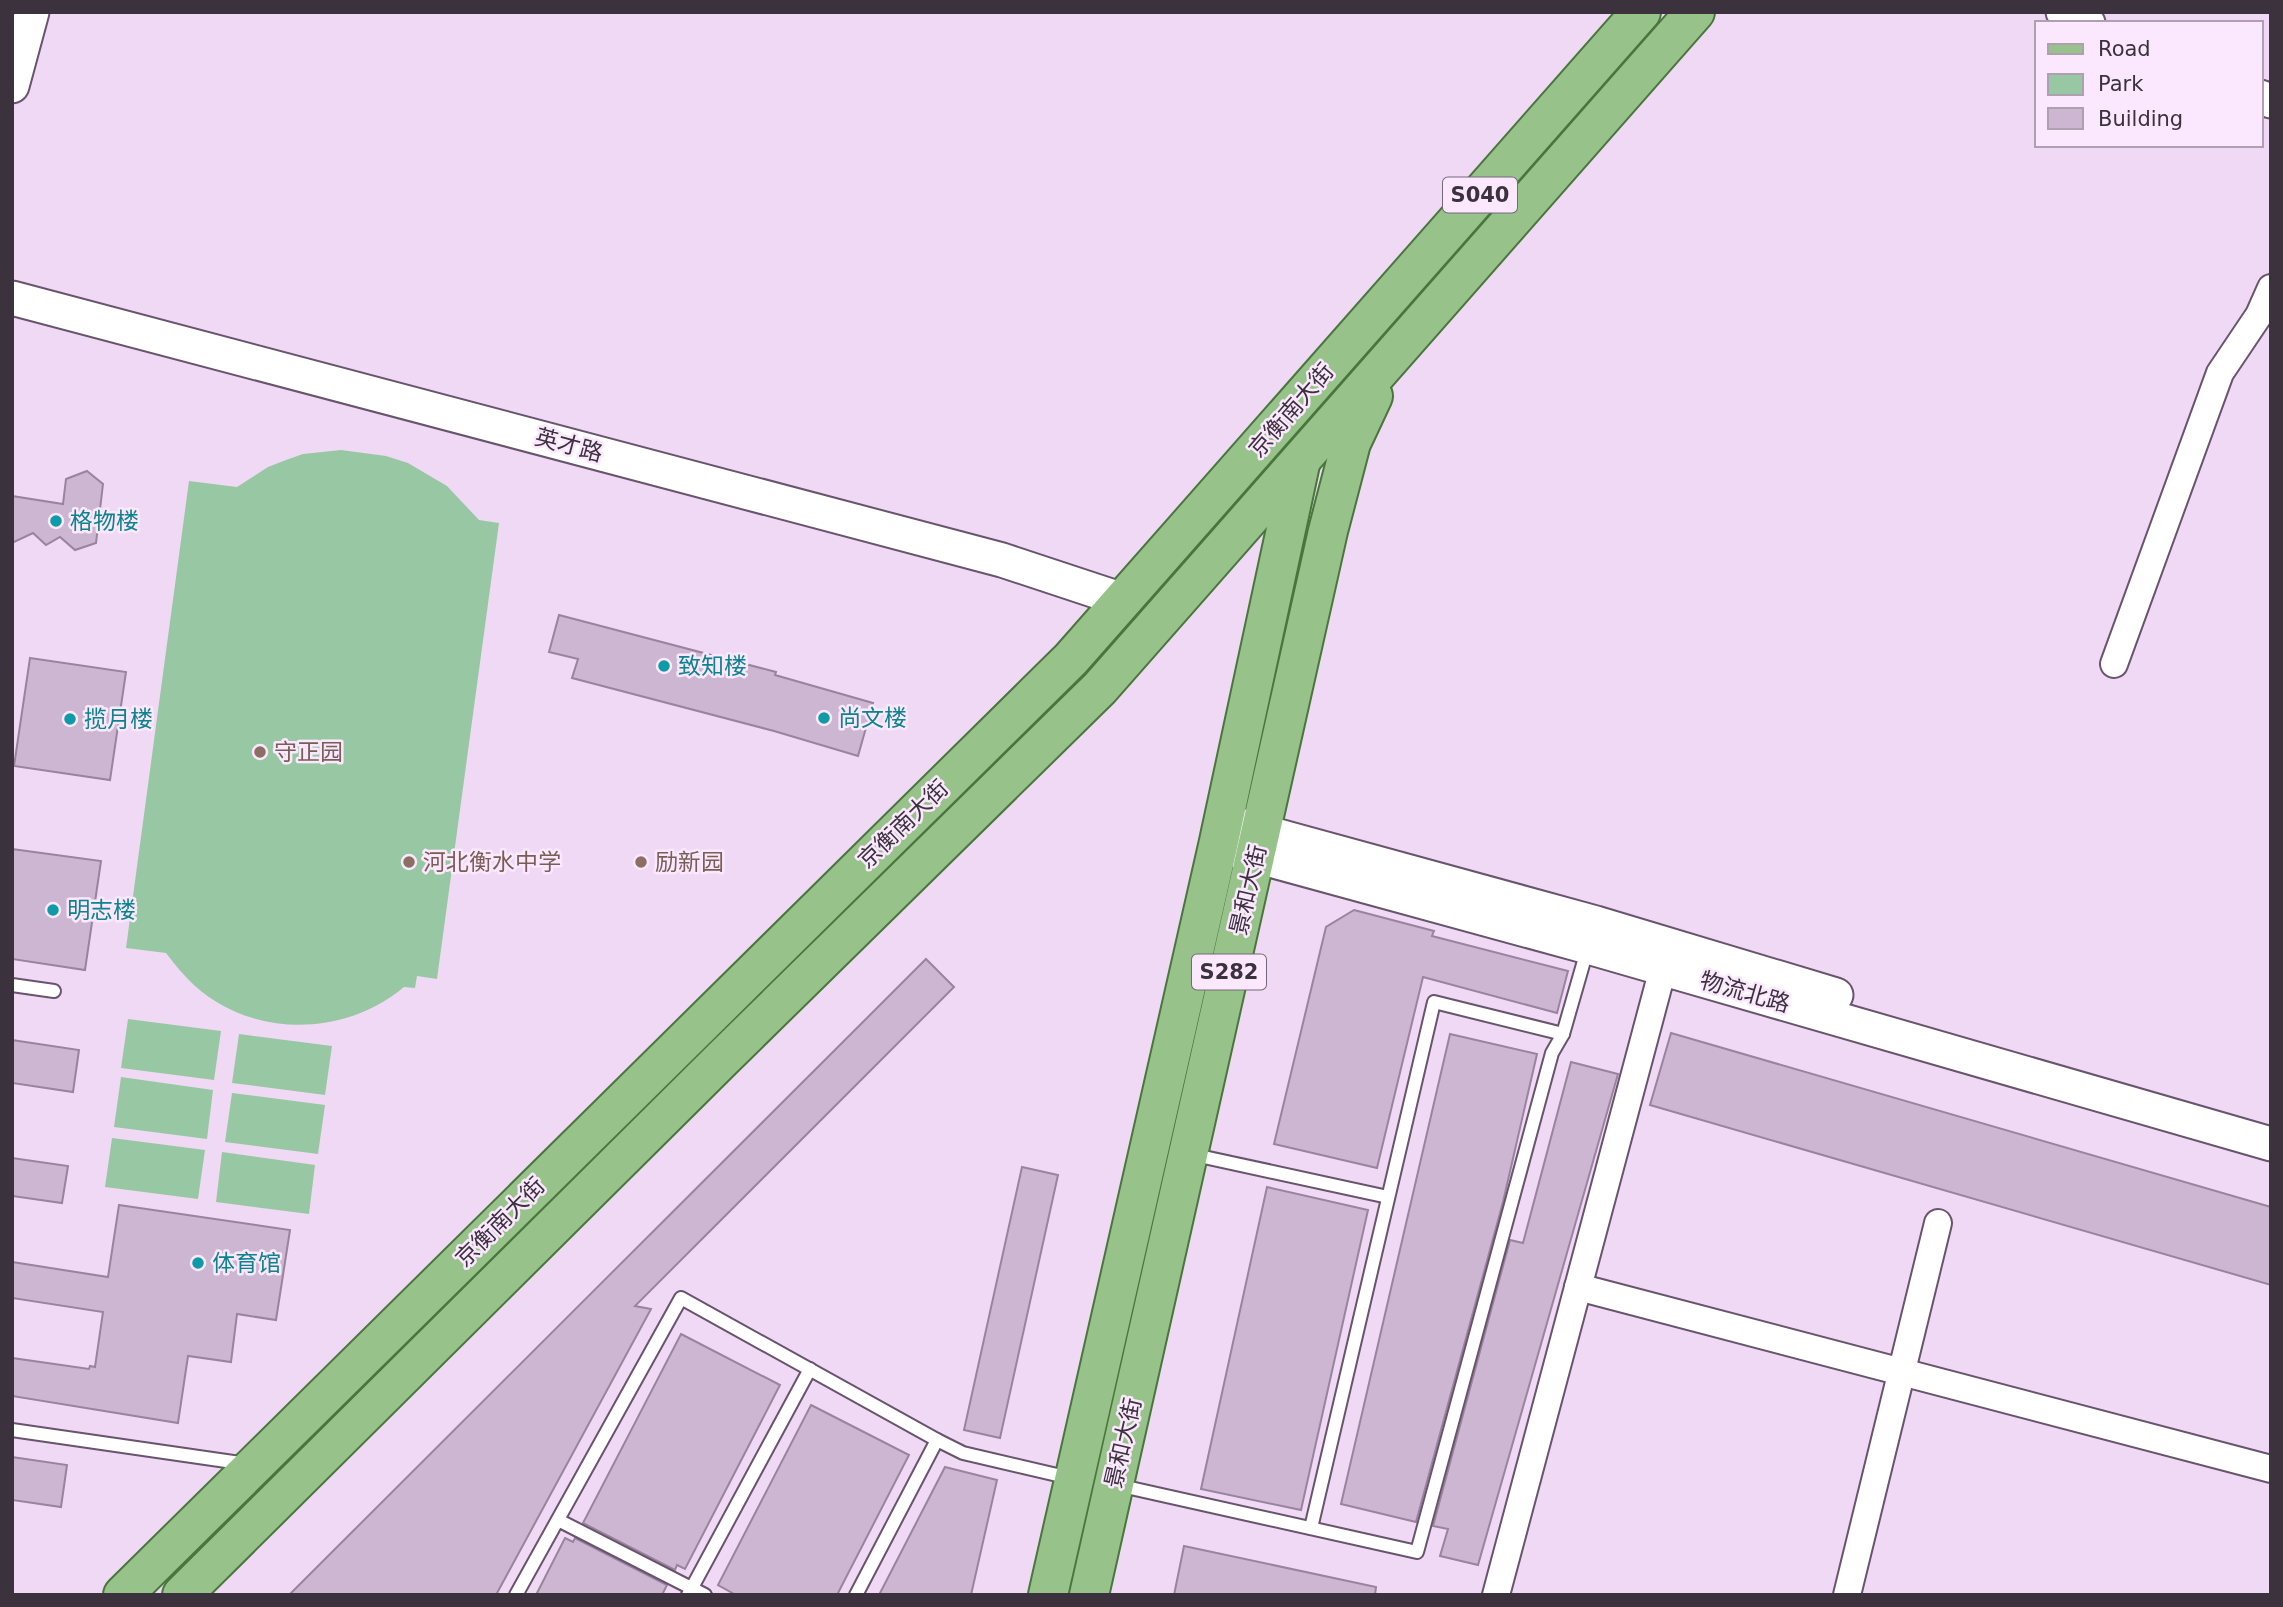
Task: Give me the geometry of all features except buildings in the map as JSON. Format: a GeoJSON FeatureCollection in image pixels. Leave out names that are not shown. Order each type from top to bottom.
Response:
{"type":"FeatureCollection","features":[{"type":"Feature","properties":{"kind":"main road","name":"京衡南大街"},"geometry":{"type":"LineString","coordinates":[[123,1595],[1071,660],[1641,12]]}},
{"type":"Feature","properties":{"kind":"main road","name":"京衡南大街"},"geometry":{"type":"LineString","coordinates":[[182,1595],[712,1068],[1100,688],[1695,12]]}},
{"type":"Feature","properties":{"kind":"main road","name":"景和大街"},"geometry":{"type":"LineString","coordinates":[[1089,1595],[1328,531],[1351,443],[1392,357]]}},
{"type":"Feature","properties":{"kind":"main road","name":"景和大街"},"geometry":{"type":"LineString","coordinates":[[1048,1595],[1320,377]]}},
{"type":"Feature","properties":{"kind":"street"},"geometry":{"type":"LineString","coordinates":[[12,86],[32,12]]}},
{"type":"Feature","properties":{"kind":"street"},"geometry":{"type":"LineString","coordinates":[[2063,12],[2083,21]]}},
{"type":"Feature","properties":{"kind":"street"},"geometry":{"type":"LineString","coordinates":[[2114,664],[2220,373],[2259,315],[2271,288]]}},
{"type":"Feature","properties":{"kind":"street","name":"英才路"},"geometry":{"type":"LineString","coordinates":[[12,298],[1002,560],[1123,600]]}},
{"type":"Feature","properties":{"kind":"street","name":"物流北路"},"geometry":{"type":"LineString","coordinates":[[1220,833],[1609,927],[2271,1125]]}},
{"type":"Feature","properties":{"kind":"street","name":"物流北路"},"geometry":{"type":"LineString","coordinates":[[1259,843],[1588,947],[2271,1144]]}},
{"type":"Feature","properties":{"kind":"street"},"geometry":{"type":"LineString","coordinates":[[1496,1595],[1661,976]]}},
{"type":"Feature","properties":{"kind":"street"},"geometry":{"type":"LineString","coordinates":[[1847,1595],[1938,1223]]}},
{"type":"Feature","properties":{"kind":"street"},"geometry":{"type":"LineString","coordinates":[[1578,1287],[2271,1469]]}},
{"type":"Feature","properties":{"kind":"lane"},"geometry":{"type":"LineString","coordinates":[[1114,1484],[1417,1552],[1552,1053],[1563,1034],[1588,947]]}},
{"type":"Feature","properties":{"kind":"lane"},"geometry":{"type":"LineString","coordinates":[[12,985],[54,991]]}},
{"type":"Feature","properties":{"kind":"lane"},"geometry":{"type":"LineString","coordinates":[[1311,1528],[1434,1002],[1563,1034]]}},
{"type":"Feature","properties":{"kind":"lane"},"geometry":{"type":"LineString","coordinates":[[1188,1153],[1388,1197]]}},
{"type":"Feature","properties":{"kind":"lane"},"geometry":{"type":"LineString","coordinates":[[516,1595],[681,1298],[963,1453],[1074,1479]]}},
{"type":"Feature","properties":{"kind":"lane"},"geometry":{"type":"LineString","coordinates":[[690,1591],[810,1370]]}},
{"type":"Feature","properties":{"kind":"lane"},"geometry":{"type":"LineString","coordinates":[[12,1430],[255,1465]]}},
{"type":"Feature","properties":{"kind":"lane"},"geometry":{"type":"LineString","coordinates":[[856,1595],[937,1440]]}},
{"type":"Feature","properties":{"kind":"lane"},"geometry":{"type":"LineString","coordinates":[[558,1520],[690,1591],[705,1595]]}},
{"type":"Feature","properties":{"kind":"green space"},"geometry":{"type":"Polygon","coordinates":[[[341,450],[386,456],[408,463],[447,486],[479,520],[499,523],[437,979],[417,976],[415,988],[404,987],[355,1015],[299,1025],[244,1015],[218,1003],[195,986],[166,953],[126,948],[189,481],[237,487],[268,467],[286,460],[303,454],[341,450]]]}},
{"type":"Feature","properties":{"kind":"green space"},"geometry":{"type":"Polygon","coordinates":[[[128,1019],[221,1031],[214,1080],[121,1068],[128,1019]]]}},
{"type":"Feature","properties":{"kind":"green space"},"geometry":{"type":"Polygon","coordinates":[[[239,1034],[332,1046],[325,1095],[232,1083],[239,1034]]]}},
{"type":"Feature","properties":{"kind":"green space"},"geometry":{"type":"Polygon","coordinates":[[[121,1077],[213,1090],[207,1139],[114,1127],[121,1077]]]}},
{"type":"Feature","properties":{"kind":"green space"},"geometry":{"type":"Polygon","coordinates":[[[232,1093],[325,1105],[318,1154],[225,1142],[232,1093]]]}},
{"type":"Feature","properties":{"kind":"green space"},"geometry":{"type":"Polygon","coordinates":[[[112,1138],[205,1150],[198,1199],[105,1187],[112,1138]]]}},
{"type":"Feature","properties":{"kind":"green space"},"geometry":{"type":"Polygon","coordinates":[[[222,1152],[315,1165],[309,1214],[216,1202],[222,1152]]]}},
{"type":"Feature","properties":{"kind":"place","name":"格物楼"},"geometry":{"type":"Point","coordinates":[56,521]}},
{"type":"Feature","properties":{"kind":"place","name":"致知楼"},"geometry":{"type":"Point","coordinates":[664,666]}},
{"type":"Feature","properties":{"kind":"place","name":"尚文楼"},"geometry":{"type":"Point","coordinates":[824,718]}},
{"type":"Feature","properties":{"kind":"place","name":"揽月楼"},"geometry":{"type":"Point","coordinates":[70,719]}},
{"type":"Feature","properties":{"kind":"place","name":"守正园"},"geometry":{"type":"Point","coordinates":[260,752]}},
{"type":"Feature","properties":{"kind":"place","name":"河北衡水中学"},"geometry":{"type":"Point","coordinates":[409,862]}},
{"type":"Feature","properties":{"kind":"place","name":"励新园"},"geometry":{"type":"Point","coordinates":[641,862]}},
{"type":"Feature","properties":{"kind":"place","name":"明志楼"},"geometry":{"type":"Point","coordinates":[53,910]}},
{"type":"Feature","properties":{"kind":"place","name":"体育馆"},"geometry":{"type":"Point","coordinates":[198,1263]}}]}
